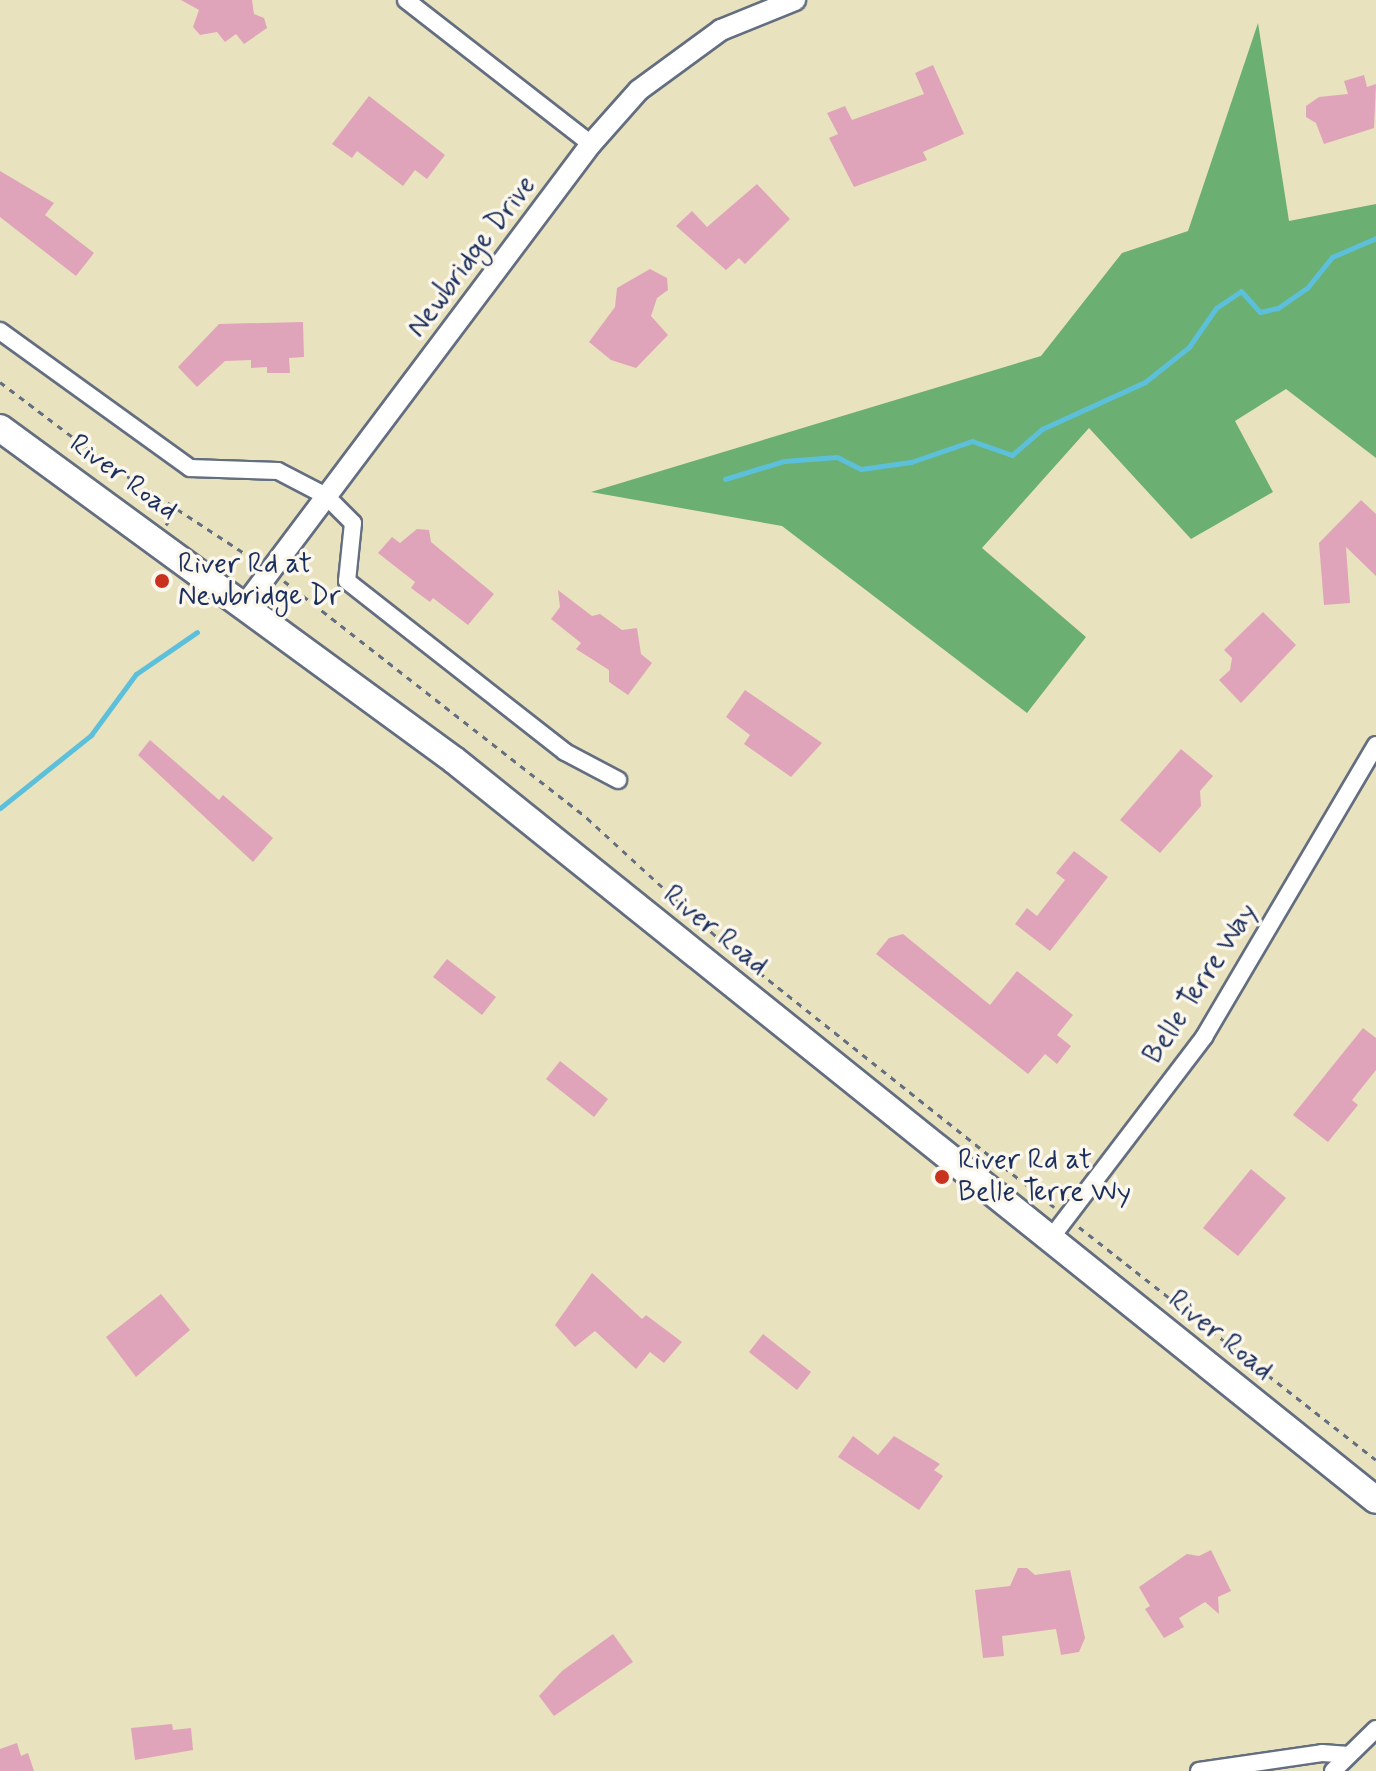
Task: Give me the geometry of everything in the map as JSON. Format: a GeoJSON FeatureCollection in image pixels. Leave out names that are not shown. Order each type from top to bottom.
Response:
{"type":"FeatureCollection","features":[{"type":"Feature","properties":{"kind":"main road","name":"River Road"},"geometry":{"type":"LineString","coordinates":[[0,428],[454,760],[885,1111],[1051,1238],[1376,1500]]}},
{"type":"Feature","properties":{"kind":"street"},"geometry":{"type":"LineString","coordinates":[[406,0],[591,144]]}},
{"type":"Feature","properties":{"kind":"street","name":"Newbridge Drive"},"geometry":{"type":"LineString","coordinates":[[244,606],[591,144],[639,90],[721,30],[795,0]]}},
{"type":"Feature","properties":{"kind":"street","name":"River Road"},"geometry":{"type":"LineString","coordinates":[[0,331],[190,468],[278,471],[326,496],[353,523],[347,581],[565,752],[618,780]]}},
{"type":"Feature","properties":{"kind":"street","name":"Belle Terre Way"},"geometry":{"type":"LineString","coordinates":[[1051,1238],[1204,1037],[1376,745]]}},
{"type":"Feature","properties":{"kind":"street"},"geometry":{"type":"LineString","coordinates":[[1333,1771],[1376,1729]]}},
{"type":"Feature","properties":{"kind":"street"},"geometry":{"type":"LineString","coordinates":[[1199,1771],[1322,1753],[1349,1755]]}},
{"type":"Feature","properties":{"kind":"path"},"geometry":{"type":"LineString","coordinates":[[0,382],[107,463],[271,571],[587,818],[731,950],[1376,1460]]}},
{"type":"Feature","properties":{"kind":"green space"},"geometry":{"type":"Polygon","coordinates":[[[1258,23],[1289,221],[1376,204],[1376,458],[1286,389],[1235,421],[1273,492],[1191,539],[1089,428],[982,548],[1086,637],[1027,713],[782,526],[591,492],[1041,356],[1122,253],[1188,231],[1258,23]]]}},
{"type":"Feature","properties":{"kind":"building"},"geometry":{"type":"Polygon","coordinates":[[[181,0],[252,0],[254,14],[264,18],[267,28],[244,44],[236,34],[225,42],[217,32],[200,35],[193,27],[199,10],[181,0]]]}},
{"type":"Feature","properties":{"kind":"building"},"geometry":{"type":"Polygon","coordinates":[[[933,65],[964,134],[923,152],[927,160],[854,187],[829,138],[838,134],[827,113],[845,106],[852,120],[924,94],[915,73],[933,65]]]}},
{"type":"Feature","properties":{"kind":"building"},"geometry":{"type":"Polygon","coordinates":[[[1364,75],[1367,87],[1376,84],[1374,128],[1324,144],[1316,123],[1306,117],[1306,106],[1319,97],[1348,94],[1344,81],[1364,75]]]}},
{"type":"Feature","properties":{"kind":"building"},"geometry":{"type":"Polygon","coordinates":[[[369,96],[445,155],[427,179],[415,170],[403,186],[357,151],[352,158],[332,144],[369,96]]]}},
{"type":"Feature","properties":{"kind":"building"},"geometry":{"type":"Polygon","coordinates":[[[0,171],[54,203],[45,215],[94,253],[76,276],[0,217],[0,171]]]}},
{"type":"Feature","properties":{"kind":"building"},"geometry":{"type":"Polygon","coordinates":[[[757,184],[790,219],[745,264],[739,258],[726,270],[676,226],[692,211],[707,227],[757,184]]]}},
{"type":"Feature","properties":{"kind":"building"},"geometry":{"type":"Polygon","coordinates":[[[650,269],[667,278],[668,290],[657,298],[651,316],[668,335],[636,368],[611,360],[589,342],[615,307],[617,288],[650,269]]]}},
{"type":"Feature","properties":{"kind":"building"},"geometry":{"type":"Polygon","coordinates":[[[303,322],[304,357],[289,358],[290,373],[267,373],[267,367],[251,368],[251,360],[225,361],[197,387],[178,367],[219,324],[303,322]]]}},
{"type":"Feature","properties":{"kind":"building"},"geometry":{"type":"Polygon","coordinates":[[[1361,500],[1376,514],[1376,576],[1346,547],[1350,603],[1324,605],[1319,543],[1361,500]]]}},
{"type":"Feature","properties":{"kind":"building"},"geometry":{"type":"Polygon","coordinates":[[[417,529],[429,530],[431,542],[494,594],[468,625],[433,598],[430,602],[411,588],[415,582],[378,553],[392,537],[400,543],[417,529]]]}},
{"type":"Feature","properties":{"kind":"building"},"geometry":{"type":"Polygon","coordinates":[[[558,590],[592,616],[600,614],[622,630],[637,628],[641,654],[652,663],[628,695],[609,682],[609,670],[576,649],[581,643],[551,619],[560,607],[558,590]]]}},
{"type":"Feature","properties":{"kind":"building"},"geometry":{"type":"Polygon","coordinates":[[[1263,612],[1296,645],[1241,703],[1219,680],[1230,670],[1232,658],[1224,650],[1263,612]]]}},
{"type":"Feature","properties":{"kind":"building"},"geometry":{"type":"Polygon","coordinates":[[[745,690],[822,743],[791,777],[744,744],[750,735],[726,717],[745,690]]]}},
{"type":"Feature","properties":{"kind":"building"},"geometry":{"type":"Polygon","coordinates":[[[150,740],[219,800],[223,795],[273,838],[253,862],[138,755],[150,740]]]}},
{"type":"Feature","properties":{"kind":"building"},"geometry":{"type":"Polygon","coordinates":[[[1181,749],[1213,776],[1200,791],[1201,806],[1160,853],[1120,820],[1181,749]]]}},
{"type":"Feature","properties":{"kind":"building"},"geometry":{"type":"Polygon","coordinates":[[[1074,851],[1108,877],[1050,951],[1015,924],[1027,908],[1037,916],[1065,880],[1056,873],[1074,851]]]}},
{"type":"Feature","properties":{"kind":"building"},"geometry":{"type":"Polygon","coordinates":[[[903,934],[990,1005],[1017,971],[1073,1015],[1057,1035],[1071,1046],[1057,1064],[1045,1054],[1028,1074],[876,954],[889,938],[903,934]]]}},
{"type":"Feature","properties":{"kind":"building"},"geometry":{"type":"Polygon","coordinates":[[[447,959],[496,997],[482,1015],[433,977],[447,959]]]}},
{"type":"Feature","properties":{"kind":"building"},"geometry":{"type":"Polygon","coordinates":[[[1363,1028],[1376,1038],[1376,1070],[1352,1100],[1358,1105],[1328,1142],[1293,1115],[1363,1028]]]}},
{"type":"Feature","properties":{"kind":"building"},"geometry":{"type":"Polygon","coordinates":[[[560,1061],[608,1099],[594,1117],[546,1079],[560,1061]]]}},
{"type":"Feature","properties":{"kind":"building"},"geometry":{"type":"Polygon","coordinates":[[[1251,1169],[1286,1198],[1238,1256],[1203,1228],[1251,1169]]]}},
{"type":"Feature","properties":{"kind":"building"},"geometry":{"type":"Polygon","coordinates":[[[592,1273],[642,1319],[646,1315],[682,1342],[664,1363],[650,1352],[636,1369],[595,1331],[575,1347],[555,1325],[592,1273]]]}},
{"type":"Feature","properties":{"kind":"building"},"geometry":{"type":"Polygon","coordinates":[[[161,1294],[190,1330],[136,1377],[106,1337],[161,1294]]]}},
{"type":"Feature","properties":{"kind":"building"},"geometry":{"type":"Polygon","coordinates":[[[763,1334],[811,1372],[797,1390],[749,1352],[763,1334]]]}},
{"type":"Feature","properties":{"kind":"building"},"geometry":{"type":"Polygon","coordinates":[[[853,1436],[878,1455],[894,1436],[940,1464],[934,1470],[943,1476],[919,1510],[838,1457],[853,1436]]]}},
{"type":"Feature","properties":{"kind":"building"},"geometry":{"type":"Polygon","coordinates":[[[1211,1550],[1231,1591],[1218,1597],[1219,1614],[1205,1602],[1179,1618],[1184,1627],[1164,1638],[1145,1609],[1150,1606],[1139,1587],[1187,1554],[1199,1556],[1211,1550]]]}},
{"type":"Feature","properties":{"kind":"building"},"geometry":{"type":"Polygon","coordinates":[[[1018,1568],[1027,1568],[1035,1575],[1070,1570],[1085,1638],[1079,1652],[1061,1655],[1056,1629],[1002,1636],[1004,1656],[983,1658],[975,1590],[1010,1586],[1018,1568]]]}},
{"type":"Feature","properties":{"kind":"building"},"geometry":{"type":"Polygon","coordinates":[[[613,1634],[633,1662],[554,1716],[539,1696],[562,1671],[613,1634]]]}},
{"type":"Feature","properties":{"kind":"building"},"geometry":{"type":"Polygon","coordinates":[[[172,1724],[173,1730],[191,1728],[193,1750],[135,1760],[131,1728],[172,1724]]]}},
{"type":"Feature","properties":{"kind":"building"},"geometry":{"type":"Polygon","coordinates":[[[17,1743],[21,1756],[28,1753],[34,1771],[0,1771],[0,1749],[17,1743]]]}},
{"type":"Feature","properties":{"kind":"waterway"},"geometry":{"type":"LineString","coordinates":[[725,479],[784,461],[837,457],[861,469],[911,462],[972,441],[1012,455],[1042,429],[1145,382],[1189,347],[1216,308],[1241,291],[1260,312],[1278,308],[1307,288],[1332,257],[1376,238]]}},
{"type":"Feature","properties":{"kind":"waterway"},"geometry":{"type":"LineString","coordinates":[[0,808],[91,735],[136,674],[197,632]]}},
{"type":"Feature","properties":{"kind":"place","name":"River Rd at Newbridge Dr"},"geometry":{"type":"Point","coordinates":[162,581]}},
{"type":"Feature","properties":{"kind":"place","name":"River Rd at Belle Terre Wy"},"geometry":{"type":"Point","coordinates":[942,1177]}}]}
